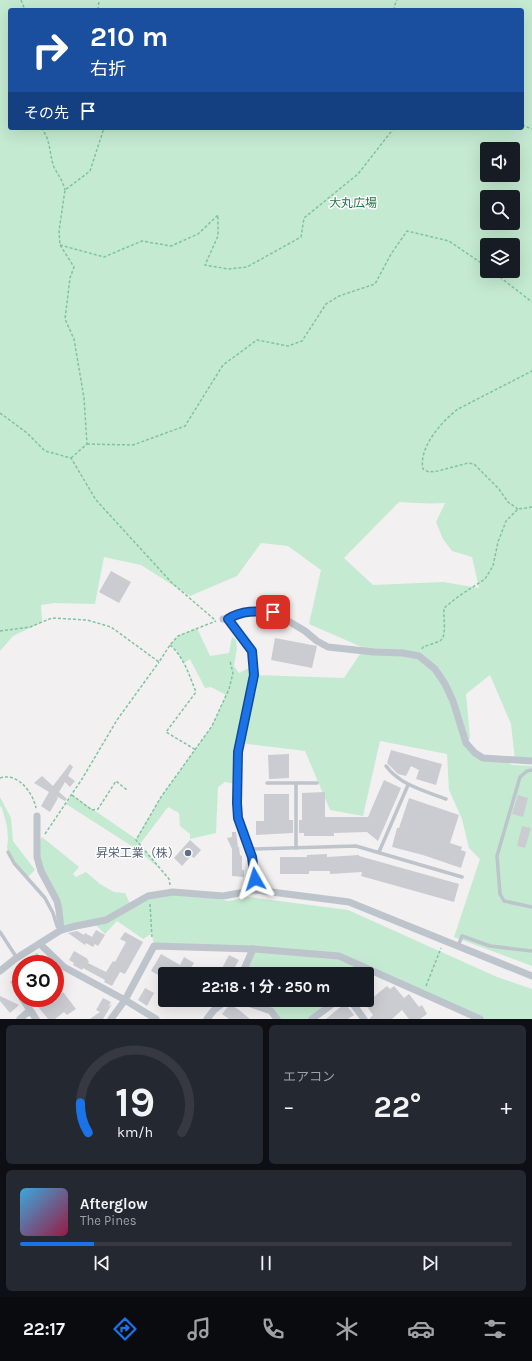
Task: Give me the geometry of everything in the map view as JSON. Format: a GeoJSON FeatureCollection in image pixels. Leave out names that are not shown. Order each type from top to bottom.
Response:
{"type":"FeatureCollection","features":[{"type":"Feature","properties":{"kind":"street"},"geometry":{"type":"LineString","coordinates":[[256,890],[252,857],[238,818],[237,803],[238,752],[254,675],[252,651],[225,619],[236,614],[257,611],[273,612],[328,647],[374,652],[403,653],[419,656],[435,669],[445,684],[453,701],[466,743],[475,753],[483,758],[532,761]]}},
{"type":"Feature","properties":{"kind":"street"},"geometry":{"type":"LineString","coordinates":[[37,816],[36,856],[41,871],[57,901],[61,930]]}},
{"type":"Feature","properties":{"kind":"street"},"geometry":{"type":"LineString","coordinates":[[22,955],[61,930],[106,920],[148,896],[173,892],[223,896],[256,890],[350,902],[532,976]]}},
{"type":"Feature","properties":{"kind":"street"},"geometry":{"type":"LineString","coordinates":[[40,944],[64,967],[125,1000],[156,1019]]}},
{"type":"Feature","properties":{"kind":"street"},"geometry":{"type":"LineString","coordinates":[[111,1019],[125,1000],[154,946],[252,949],[339,956],[364,967]]}},
{"type":"Feature","properties":{"kind":"street"},"geometry":{"type":"LineString","coordinates":[[245,967],[252,949]]}},
{"type":"Feature","properties":{"kind":"street"},"geometry":{"type":"LineString","coordinates":[[0,971],[12,962]]}},
{"type":"Feature","properties":{"kind":"street"},"geometry":{"type":"LineString","coordinates":[[374,971],[481,1019]]}},
{"type":"Feature","properties":{"kind":"street"},"geometry":{"type":"LineString","coordinates":[[28,1007],[34,1016]]}},
{"type":"Feature","properties":{"kind":"street"},"geometry":{"type":"LineString","coordinates":[[207,1019],[218,1007]]}},
{"type":"Feature","properties":{"kind":"street"},"geometry":{"type":"LineString","coordinates":[[259,1007],[271,1011],[277,1019]]}},
{"type":"Feature","properties":{"kind":"street"},"geometry":{"type":"LineString","coordinates":[[312,1019],[328,1007]]}},
{"type":"Feature","properties":{"kind":"street"},"geometry":{"type":"LineString","coordinates":[[355,1007],[364,1019]]}},
{"type":"Feature","properties":{"kind":"street"},"geometry":{"type":"LineString","coordinates":[[20,1019],[28,1012],[34,1016]]}},
{"type":"Feature","properties":{"kind":"lane"},"geometry":{"type":"LineString","coordinates":[[386,766],[391,773],[408,785],[446,799]]}},
{"type":"Feature","properties":{"kind":"lane"},"geometry":{"type":"LineString","coordinates":[[532,770],[527,771],[520,777],[497,856],[500,894],[504,901],[532,907]]}},
{"type":"Feature","properties":{"kind":"lane"},"geometry":{"type":"LineString","coordinates":[[267,783],[317,783]]}},
{"type":"Feature","properties":{"kind":"lane"},"geometry":{"type":"LineString","coordinates":[[296,783],[296,848]]}},
{"type":"Feature","properties":{"kind":"lane"},"geometry":{"type":"LineString","coordinates":[[379,852],[408,785]]}},
{"type":"Feature","properties":{"kind":"lane"},"geometry":{"type":"LineString","coordinates":[[250,849],[356,846],[462,877]]}},
{"type":"Feature","properties":{"kind":"lane"},"geometry":{"type":"LineString","coordinates":[[8,852],[14,863],[45,898],[53,913],[57,926],[61,930]]}},
{"type":"Feature","properties":{"kind":"lane"},"geometry":{"type":"LineString","coordinates":[[0,932],[15,955]]}},
{"type":"Feature","properties":{"kind":"lane"},"geometry":{"type":"LineString","coordinates":[[458,946],[462,936],[490,946],[532,951]]}},
{"type":"Feature","properties":{"kind":"path"},"geometry":{"type":"LineString","coordinates":[[42,130],[48,138],[54,167],[62,179],[65,190],[58,231],[60,245],[74,267],[70,278],[65,319],[74,340],[84,398],[87,444]]}},
{"type":"Feature","properties":{"kind":"path"},"geometry":{"type":"LineString","coordinates":[[65,190],[90,171],[103,130]]}},
{"type":"Feature","properties":{"kind":"path"},"geometry":{"type":"LineString","coordinates":[[60,245],[104,257],[142,241],[171,246],[198,234],[218,215],[218,236],[205,265],[228,269],[247,267],[301,237],[304,218],[358,174],[392,130]]}},
{"type":"Feature","properties":{"kind":"path"},"geometry":{"type":"LineString","coordinates":[[71,458],[87,444],[133,445],[185,426],[223,365],[257,340],[288,346],[302,341],[326,304],[339,296],[375,284],[391,254],[407,231],[449,241],[480,262]]}},
{"type":"Feature","properties":{"kind":"path"},"geometry":{"type":"LineString","coordinates":[[501,278],[532,302]]}},
{"type":"Feature","properties":{"kind":"path"},"geometry":{"type":"LineString","coordinates":[[518,509],[508,502],[499,489],[474,464],[468,463],[429,472],[423,469],[421,462],[427,447],[439,426],[458,408],[532,371]]}},
{"type":"Feature","properties":{"kind":"path"},"geometry":{"type":"LineString","coordinates":[[0,413],[27,433],[45,451],[71,458],[96,500],[172,583],[216,621],[225,619]]}},
{"type":"Feature","properties":{"kind":"path"},"geometry":{"type":"LineString","coordinates":[[423,647],[441,640],[445,634],[443,615],[444,608],[485,579],[493,566],[498,542],[506,521],[518,509],[532,507]]}},
{"type":"Feature","properties":{"kind":"path"},"geometry":{"type":"LineString","coordinates":[[0,631],[30,627],[52,618],[86,620],[111,627],[158,662]]}},
{"type":"Feature","properties":{"kind":"path"},"geometry":{"type":"LineString","coordinates":[[37,844],[72,795],[118,720],[170,644],[178,636],[225,619]]}},
{"type":"Feature","properties":{"kind":"path"},"geometry":{"type":"LineString","coordinates":[[170,644],[177,651],[184,663],[196,692],[166,732],[196,750]]}},
{"type":"Feature","properties":{"kind":"path"},"geometry":{"type":"LineString","coordinates":[[173,892],[169,879],[136,840],[161,797],[212,726],[229,689],[234,673],[230,661]]}},
{"type":"Feature","properties":{"kind":"path"},"geometry":{"type":"LineString","coordinates":[[0,778],[12,778],[28,790],[33,797],[37,816]]}},
{"type":"Feature","properties":{"kind":"path"},"geometry":{"type":"LineString","coordinates":[[72,795],[92,810],[98,809],[116,781],[127,790]]}},
{"type":"Feature","properties":{"kind":"path"},"geometry":{"type":"LineString","coordinates":[[150,901],[153,941]]}},
{"type":"Feature","properties":{"kind":"path"},"geometry":{"type":"LineString","coordinates":[[423,993],[444,941]]}},
{"type":"Feature","properties":{"kind":"green space","name":"大丸広場"},"geometry":{"type":"Polygon","coordinates":[[[0,0],[532,0],[532,761],[515,760],[511,724],[490,675],[466,694],[470,738],[466,743],[475,753],[505,760],[512,765],[532,766],[532,966],[454,937],[480,859],[469,848],[462,819],[449,790],[447,754],[380,741],[363,816],[330,810],[305,751],[240,743],[237,784],[225,782],[218,787],[216,833],[190,839],[190,834],[180,826],[179,813],[168,807],[140,844],[160,869],[138,850],[66,804],[72,795],[136,839],[161,797],[212,726],[226,695],[211,687],[205,688],[190,659],[184,663],[177,651],[170,645],[178,636],[197,628],[210,656],[229,653],[232,637],[236,640],[237,648],[234,666],[239,673],[253,666],[254,675],[344,678],[364,648],[309,624],[321,570],[288,546],[261,543],[237,576],[190,596],[141,565],[104,557],[95,604],[54,603],[41,605],[42,622],[13,636],[0,651],[0,0]],[[399,502],[344,558],[373,585],[443,582],[479,588],[472,557],[452,551],[443,539],[436,522],[445,503],[399,502]]]}},
{"type":"Feature","properties":{"kind":"green space"},"geometry":{"type":"Polygon","coordinates":[[[0,797],[11,818],[13,841],[35,870],[27,878],[14,863],[8,852],[7,826],[2,808],[0,806],[0,797]]]}},
{"type":"Feature","properties":{"kind":"green space"},"geometry":{"type":"Polygon","coordinates":[[[42,837],[79,867],[73,874],[76,877],[86,872],[100,884],[114,892],[125,893],[131,906],[148,896],[173,892],[229,901],[249,897],[348,910],[497,977],[532,989],[532,1019],[482,1019],[374,971],[374,967],[245,967],[252,949],[154,946],[152,933],[143,939],[117,921],[105,934],[94,923],[61,930],[59,910],[41,871],[37,844],[42,837]]]}},
{"type":"Feature","properties":{"kind":"green space"},"geometry":{"type":"Polygon","coordinates":[[[259,1007],[328,1007],[312,1019],[277,1019],[271,1011],[259,1007]]]}},
{"type":"Feature","properties":{"kind":"building"},"geometry":{"type":"Polygon","coordinates":[[[111,571],[131,582],[119,603],[99,592],[111,571]]]}},
{"type":"Feature","properties":{"kind":"building"},"geometry":{"type":"Polygon","coordinates":[[[275,638],[317,646],[312,668],[271,660],[275,638]]]}},
{"type":"Feature","properties":{"kind":"building"},"geometry":{"type":"Polygon","coordinates":[[[391,750],[442,764],[436,785],[416,779],[419,770],[411,766],[406,776],[398,774],[387,763],[391,750]]]}},
{"type":"Feature","properties":{"kind":"building"},"geometry":{"type":"Polygon","coordinates":[[[289,754],[289,778],[269,779],[268,755],[289,754]]]}},
{"type":"Feature","properties":{"kind":"building"},"geometry":{"type":"Polygon","coordinates":[[[70,764],[73,767],[68,776],[75,781],[70,787],[65,782],[59,792],[67,799],[65,801],[56,796],[58,798],[50,812],[41,806],[49,792],[34,783],[42,776],[53,786],[70,764]]]}},
{"type":"Feature","properties":{"kind":"building"},"geometry":{"type":"Polygon","coordinates":[[[384,780],[401,788],[378,841],[367,832],[334,833],[334,836],[304,836],[304,833],[299,833],[299,820],[302,820],[302,793],[325,792],[325,817],[368,817],[384,780]]]}},
{"type":"Feature","properties":{"kind":"building"},"geometry":{"type":"Polygon","coordinates":[[[264,794],[289,794],[289,820],[293,820],[293,833],[256,835],[256,821],[264,821],[264,794]]]}},
{"type":"Feature","properties":{"kind":"building"},"geometry":{"type":"Polygon","coordinates":[[[518,795],[528,798],[523,817],[512,814],[518,795]]]}},
{"type":"Feature","properties":{"kind":"building"},"geometry":{"type":"Polygon","coordinates":[[[409,798],[459,815],[450,843],[462,847],[461,850],[466,852],[461,868],[423,855],[392,847],[397,828],[399,828],[409,798]]]}},
{"type":"Feature","properties":{"kind":"building"},"geometry":{"type":"Polygon","coordinates":[[[522,826],[531,828],[525,848],[517,846],[522,826]]]}},
{"type":"Feature","properties":{"kind":"building"},"geometry":{"type":"Polygon","coordinates":[[[232,832],[236,832],[240,855],[242,856],[242,870],[244,870],[244,877],[232,876],[232,849],[227,838],[232,837],[232,832]]]}},
{"type":"Feature","properties":{"kind":"building","name":"昇栄工業（株）"},"geometry":{"type":"Polygon","coordinates":[[[190,840],[201,850],[194,858],[191,856],[182,866],[174,858],[190,840]]]}},
{"type":"Feature","properties":{"kind":"building"},"geometry":{"type":"Polygon","coordinates":[[[327,854],[327,857],[359,855],[459,884],[454,902],[361,876],[362,872],[330,874],[330,871],[309,871],[309,874],[280,874],[280,857],[307,857],[307,855],[327,854]]]}},
{"type":"Feature","properties":{"kind":"building"},"geometry":{"type":"Polygon","coordinates":[[[96,930],[105,935],[98,946],[95,944],[93,947],[86,943],[85,945],[68,933],[77,931],[92,937],[96,930]]]}},
{"type":"Feature","properties":{"kind":"building"},"geometry":{"type":"Polygon","coordinates":[[[125,932],[143,942],[125,974],[120,972],[112,986],[104,982],[105,980],[83,968],[82,970],[73,965],[74,963],[69,960],[74,951],[88,959],[88,963],[106,972],[113,961],[115,962],[126,942],[120,939],[125,932]]]}},
{"type":"Feature","properties":{"kind":"building"},"geometry":{"type":"Polygon","coordinates":[[[161,954],[180,965],[184,957],[194,963],[191,967],[158,967],[158,975],[151,971],[161,954]]]}},
{"type":"Feature","properties":{"kind":"building"},"geometry":{"type":"Polygon","coordinates":[[[229,955],[239,960],[235,967],[223,967],[229,955]]]}},
{"type":"Feature","properties":{"kind":"building"},"geometry":{"type":"Polygon","coordinates":[[[387,986],[390,989],[394,986],[404,998],[409,994],[419,1007],[422,1005],[427,1014],[420,1019],[409,1019],[402,1010],[392,1019],[369,1019],[373,1015],[367,1007],[374,1007],[374,997],[387,986]]]}},
{"type":"Feature","properties":{"kind":"building"},"geometry":{"type":"Polygon","coordinates":[[[145,988],[154,993],[147,1006],[138,1000],[145,988]]]}},
{"type":"Feature","properties":{"kind":"building"},"geometry":{"type":"Polygon","coordinates":[[[64,993],[76,1009],[67,1015],[64,1012],[55,1019],[48,1019],[38,1007],[64,1007],[64,993]]]}},
{"type":"Feature","properties":{"kind":"building"},"geometry":{"type":"Polygon","coordinates":[[[0,996],[12,1002],[12,1007],[17,1007],[10,1013],[0,1001],[0,996]]]}},
{"type":"Feature","properties":{"kind":"building"},"geometry":{"type":"Polygon","coordinates":[[[103,998],[111,1002],[108,1007],[112,1004],[103,1019],[90,1019],[100,1012],[96,1010],[103,998]]]}},
{"type":"Feature","properties":{"kind":"building"},"geometry":{"type":"Polygon","coordinates":[[[228,1007],[234,1007],[250,1019],[229,1019],[222,1014],[228,1007]]]}},
{"type":"Feature","properties":{"kind":"building"},"geometry":{"type":"Polygon","coordinates":[[[340,1007],[348,1007],[354,1015],[348,1019],[326,1019],[340,1007]]]}},
{"type":"Feature","properties":{"kind":"place","name":"昇栄工業（株）"},"geometry":{"type":"Point","coordinates":[188,853]}},
{"type":"Feature","properties":{"kind":"route"},"geometry":{"type":"LineString","coordinates":[[255,879],[252,857],[238,818],[237,803],[238,752],[254,675],[252,651],[228,619],[236,614],[257,611],[273,612]]}}]}
